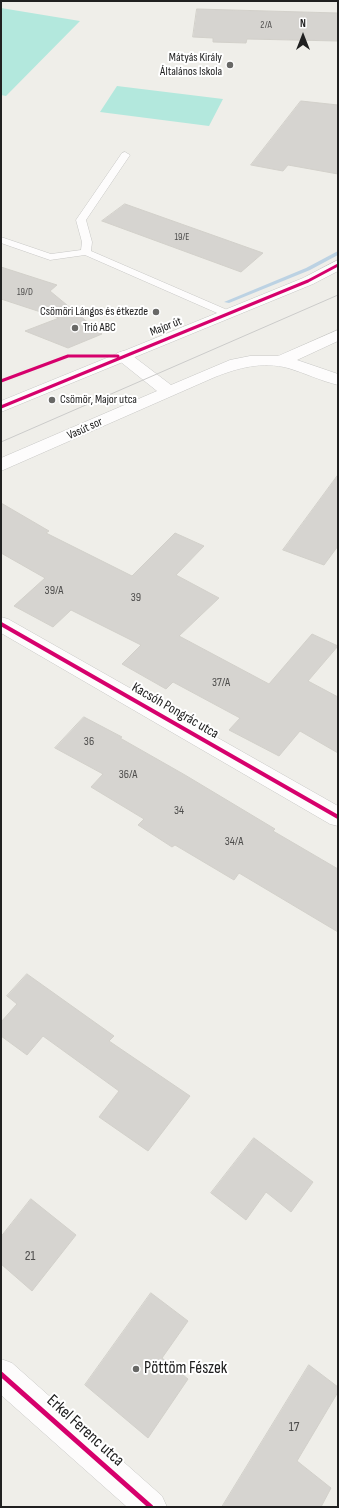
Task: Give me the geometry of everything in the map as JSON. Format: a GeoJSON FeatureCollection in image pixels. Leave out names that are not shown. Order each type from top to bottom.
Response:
{"type":"FeatureCollection","features":[{"type":"Feature","properties":{"kind":"street","name":"Major út"},"geometry":{"type":"LineString","coordinates":[[1,407],[308,281],[338,265]]}},
{"type":"Feature","properties":{"kind":"street"},"geometry":{"type":"LineString","coordinates":[[281,361],[338,335]]}},
{"type":"Feature","properties":{"kind":"street"},"geometry":{"type":"LineString","coordinates":[[123,356],[169,392]]}},
{"type":"Feature","properties":{"kind":"street","name":"Vasút sor"},"geometry":{"type":"LineString","coordinates":[[1,465],[238,362],[264,359],[281,361],[338,380]]}},
{"type":"Feature","properties":{"kind":"street","name":"Kacsóh Pongrác utca"},"geometry":{"type":"LineString","coordinates":[[1,624],[338,817]]}},
{"type":"Feature","properties":{"kind":"street","name":"Erkel Ferenc utca"},"geometry":{"type":"LineString","coordinates":[[1,1374],[151,1507]]}},
{"type":"Feature","properties":{"kind":"lane"},"geometry":{"type":"LineString","coordinates":[[86,252],[88,242],[82,220],[125,155]]}},
{"type":"Feature","properties":{"kind":"lane"},"geometry":{"type":"LineString","coordinates":[[1,240],[50,257],[86,252],[228,314]]}},
{"type":"Feature","properties":{"kind":"shaded area"},"geometry":{"type":"Polygon","coordinates":[[[1,8],[80,21],[6,96],[1,95],[1,8]]]}},
{"type":"Feature","properties":{"kind":"shaded area"},"geometry":{"type":"Polygon","coordinates":[[[117,86],[223,99],[209,126],[100,112],[117,86]]]}},
{"type":"Feature","properties":{"kind":"building"},"geometry":{"type":"Polygon","coordinates":[[[197,9],[338,13],[338,41],[247,39],[246,43],[213,42],[213,38],[193,37],[197,9]]]}},
{"type":"Feature","properties":{"kind":"building"},"geometry":{"type":"Polygon","coordinates":[[[301,101],[338,105],[338,174],[288,165],[283,171],[251,165],[301,101]]]}},
{"type":"Feature","properties":{"kind":"building"},"geometry":{"type":"Polygon","coordinates":[[[125,204],[263,253],[241,272],[102,221],[125,204]]]}},
{"type":"Feature","properties":{"kind":"building"},"geometry":{"type":"Polygon","coordinates":[[[1,267],[57,285],[50,291],[102,334],[68,348],[25,331],[59,318],[1,299],[1,267]]]}},
{"type":"Feature","properties":{"kind":"building"},"geometry":{"type":"Polygon","coordinates":[[[338,475],[338,546],[324,565],[283,550],[338,475]]]}},
{"type":"Feature","properties":{"kind":"building"},"geometry":{"type":"Polygon","coordinates":[[[1,503],[49,531],[46,533],[132,576],[175,533],[204,546],[176,575],[219,598],[179,636],[269,684],[312,634],[338,646],[308,681],[338,697],[338,753],[300,731],[279,756],[229,730],[240,718],[173,682],[166,689],[122,664],[141,645],[71,610],[53,627],[14,606],[45,578],[1,553],[1,503]]]}},
{"type":"Feature","properties":{"kind":"building"},"geometry":{"type":"Polygon","coordinates":[[[84,717],[122,737],[120,738],[275,829],[273,831],[338,869],[338,932],[239,873],[234,880],[175,845],[172,847],[138,825],[144,819],[91,787],[103,774],[55,748],[84,717]]]}},
{"type":"Feature","properties":{"kind":"building"},"geometry":{"type":"Polygon","coordinates":[[[27,974],[114,1036],[109,1041],[190,1096],[148,1151],[99,1117],[119,1091],[43,1036],[27,1055],[1,1036],[1,1022],[17,1004],[7,996],[27,974]]]}},
{"type":"Feature","properties":{"kind":"building"},"geometry":{"type":"Polygon","coordinates":[[[254,1138],[313,1182],[291,1212],[266,1192],[246,1220],[211,1193],[254,1138]]]}},
{"type":"Feature","properties":{"kind":"building"},"geometry":{"type":"Polygon","coordinates":[[[31,1199],[76,1235],[32,1291],[1,1264],[1,1237],[31,1199]]]}},
{"type":"Feature","properties":{"kind":"building","name":"Pöttöm Fészek"},"geometry":{"type":"Polygon","coordinates":[[[151,1293],[188,1321],[162,1358],[188,1379],[148,1438],[85,1385],[151,1293]]]}},
{"type":"Feature","properties":{"kind":"building"},"geometry":{"type":"Polygon","coordinates":[[[309,1365],[338,1387],[338,1392],[297,1461],[331,1488],[321,1507],[222,1507],[309,1365]]]}},
{"type":"Feature","properties":{"kind":"waterway"},"geometry":{"type":"LineString","coordinates":[[227,302],[308,269],[338,253]]}},
{"type":"Feature","properties":{"kind":"tram line"},"geometry":{"type":"LineString","coordinates":[[1,442],[338,295]]}},
{"type":"Feature","properties":{"kind":"cycle path"},"geometry":{"type":"LineString","coordinates":[[1,407],[308,281],[338,265]]}},
{"type":"Feature","properties":{"kind":"cycle path"},"geometry":{"type":"LineString","coordinates":[[1,381],[68,356],[118,356]]}},
{"type":"Feature","properties":{"kind":"cycle path"},"geometry":{"type":"LineString","coordinates":[[1,624],[338,817]]}},
{"type":"Feature","properties":{"kind":"cycle path"},"geometry":{"type":"LineString","coordinates":[[1,1374],[151,1507]]}},
{"type":"Feature","properties":{"kind":"place","name":"Mátyás Király Általános Iskola"},"geometry":{"type":"Point","coordinates":[230,65]}},
{"type":"Feature","properties":{"kind":"place","name":"Csömöri Lángos és étkezde"},"geometry":{"type":"Point","coordinates":[156,312]}},
{"type":"Feature","properties":{"kind":"place","name":"Trió ABC"},"geometry":{"type":"Point","coordinates":[75,328]}},
{"type":"Feature","properties":{"kind":"place","name":"Csömör, Major utca"},"geometry":{"type":"Point","coordinates":[52,400]}},
{"type":"Feature","properties":{"kind":"place","name":"Pöttöm Fészek"},"geometry":{"type":"Point","coordinates":[136,1369]}}]}
